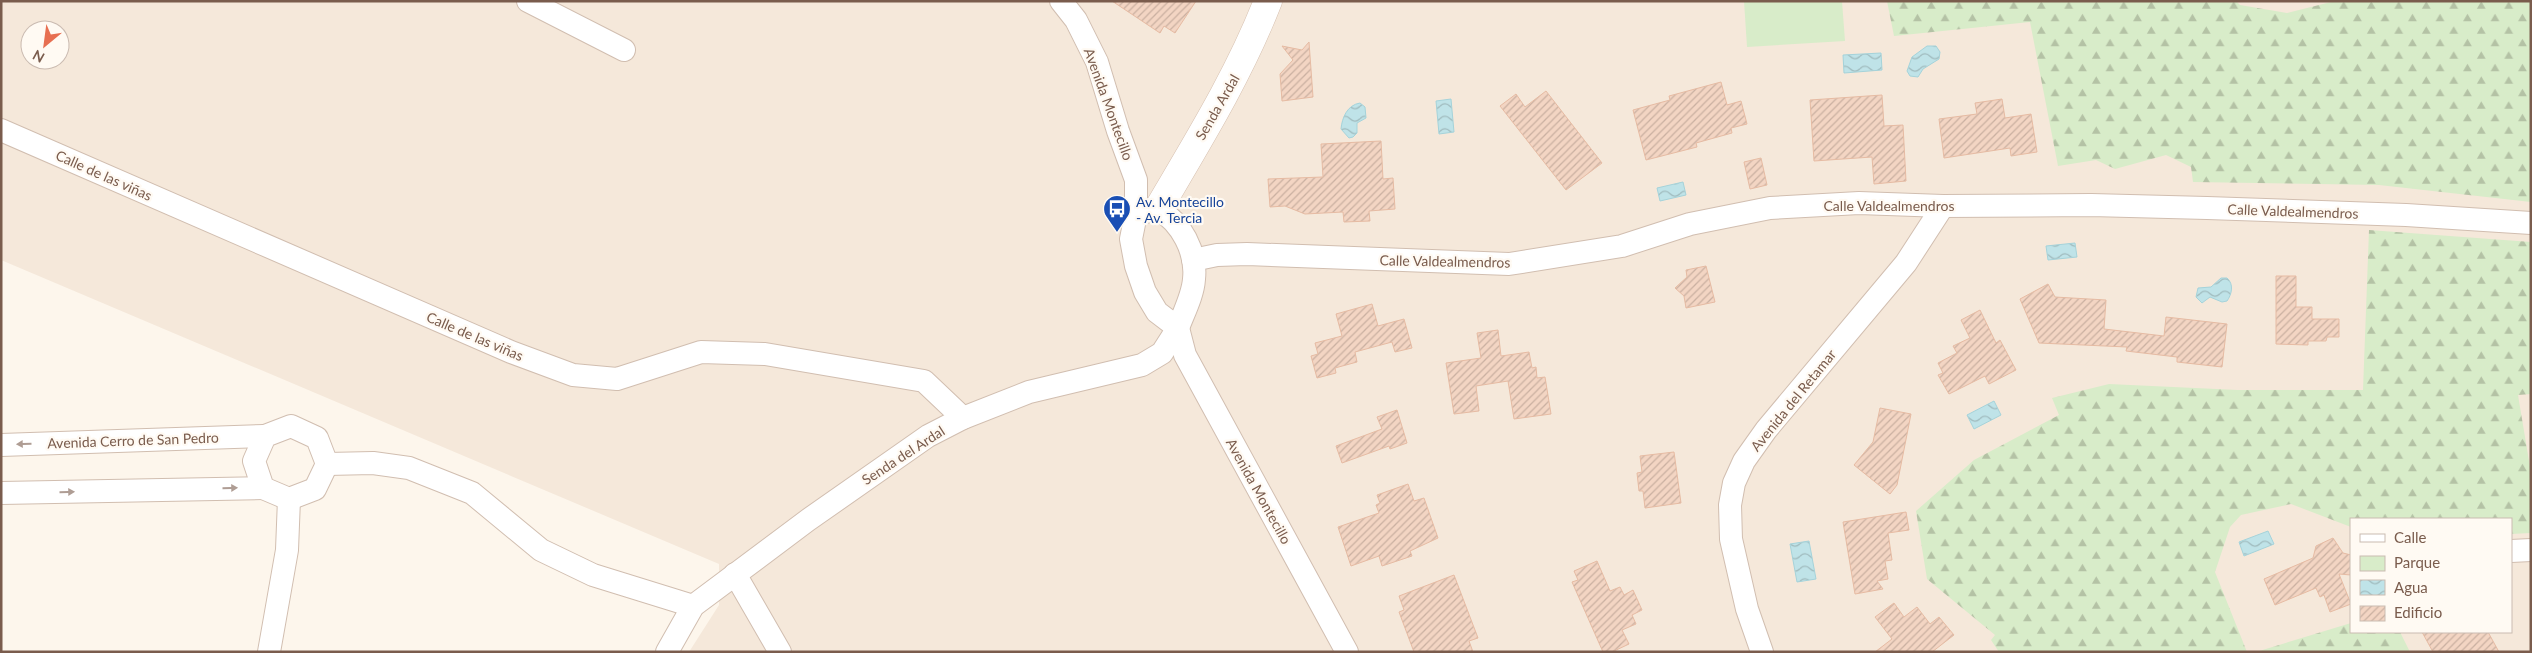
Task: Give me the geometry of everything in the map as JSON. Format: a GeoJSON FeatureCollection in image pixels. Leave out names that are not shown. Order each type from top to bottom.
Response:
{"type":"FeatureCollection","features":[{"type":"Feature","properties":{"kind":"main road","name":"Senda Ardal"},"geometry":{"type":"LineString","coordinates":[[1147,212],[1228,89],[1251,44],[1268,1]]}},
{"type":"Feature","properties":{"kind":"street"},"geometry":{"type":"LineString","coordinates":[[528,1],[624,50]]}},
{"type":"Feature","properties":{"kind":"street","name":"Avenida Montecillo"},"geometry":{"type":"LineString","coordinates":[[1061,1],[1076,20],[1097,62],[1118,131],[1147,212],[1131,239],[1136,266],[1145,292],[1156,312],[1178,328],[1185,355],[1347,652]]}},
{"type":"Feature","properties":{"kind":"street","name":"Calle de las viñas"},"geometry":{"type":"LineString","coordinates":[[1,130],[511,352],[573,375],[617,379],[702,352],[765,354],[924,381],[963,418]]}},
{"type":"Feature","properties":{"kind":"street","name":"Calle Valdealmendros"},"geometry":{"type":"LineString","coordinates":[[1193,260],[1217,255],[1247,254],[1510,264],[1622,246],[1690,224],[1770,208],[1859,203],[1943,206],[2091,205],[2207,208],[2406,215],[2531,223]]}},
{"type":"Feature","properties":{"kind":"street","name":"Avenida del Retamar"},"geometry":{"type":"LineString","coordinates":[[1762,652],[1747,609],[1731,539],[1730,505],[1734,483],[1744,461],[1766,430],[1906,263],[1943,206]]}},
{"type":"Feature","properties":{"kind":"street"},"geometry":{"type":"LineString","coordinates":[[1147,212],[1168,215],[1187,241],[1193,260]]}},
{"type":"Feature","properties":{"kind":"street","name":"Senda del Ardal"},"geometry":{"type":"LineString","coordinates":[[666,652],[693,606],[928,436],[963,418],[1029,392],[1142,365],[1162,353],[1178,328],[1194,279],[1193,260]]}},
{"type":"Feature","properties":{"kind":"street"},"geometry":{"type":"LineString","coordinates":[[1,493],[263,488],[289,499],[315,489],[327,464],[317,438],[291,426],[265,436],[254,461],[263,488]]}},
{"type":"Feature","properties":{"kind":"street","name":"Avenida Cerro de San Pedro"},"geometry":{"type":"LineString","coordinates":[[1,445],[265,436]]}},
{"type":"Feature","properties":{"kind":"street"},"geometry":{"type":"LineString","coordinates":[[327,464],[372,463],[409,468],[472,493],[541,550],[593,575],[693,606]]}},
{"type":"Feature","properties":{"kind":"street"},"geometry":{"type":"LineString","coordinates":[[269,652],[287,550],[289,499]]}},
{"type":"Feature","properties":{"kind":"street"},"geometry":{"type":"LineString","coordinates":[[2512,551],[2531,550]]}},
{"type":"Feature","properties":{"kind":"street"},"geometry":{"type":"LineString","coordinates":[[735,574],[780,652]]}},
{"type":"Feature","properties":{"kind":"shaded area"},"geometry":{"type":"Polygon","coordinates":[[[1,1],[2531,1],[2531,652],[689,652],[719,605],[719,564],[1,260],[1,1]]]}},
{"type":"Feature","properties":{"kind":"green space"},"geometry":{"type":"Polygon","coordinates":[[[1744,1],[1842,1],[1845,41],[1747,47],[1744,1]]]}},
{"type":"Feature","properties":{"kind":"green space"},"geometry":{"type":"Polygon","coordinates":[[[1887,1],[2236,1],[2240,5],[2287,13],[2335,1],[2531,1],[2531,202],[2379,185],[2193,182],[2191,167],[2166,155],[2115,169],[2096,160],[2058,166],[2030,22],[1894,36],[1887,1]]]}},
{"type":"Feature","properties":{"kind":"green space"},"geometry":{"type":"Polygon","coordinates":[[[2369,230],[2531,242],[2531,394],[2518,395],[2531,473],[2531,533],[2512,534],[2512,518],[2350,518],[2350,527],[2291,504],[2241,515],[2230,527],[2215,572],[2247,652],[1999,652],[1991,640],[1995,635],[1927,579],[1916,511],[1974,460],[2059,415],[2052,398],[2109,384],[2238,390],[2363,390],[2369,230]]]}},
{"type":"Feature","properties":{"kind":"green space"},"geometry":{"type":"Polygon","coordinates":[[[2350,623],[2350,633],[2400,633],[2410,652],[2256,652],[2350,623]]]}},
{"type":"Feature","properties":{"kind":"water"},"geometry":{"type":"Polygon","coordinates":[[[1927,46],[1936,46],[1940,52],[1939,59],[1923,69],[1918,77],[1910,76],[1907,71],[1912,57],[1927,46]]]}},
{"type":"Feature","properties":{"kind":"water"},"geometry":{"type":"Polygon","coordinates":[[[1881,53],[1882,70],[1844,73],[1843,55],[1881,53]]]}},
{"type":"Feature","properties":{"kind":"water"},"geometry":{"type":"Polygon","coordinates":[[[1451,99],[1454,132],[1439,134],[1436,101],[1451,99]]]}},
{"type":"Feature","properties":{"kind":"water"},"geometry":{"type":"Polygon","coordinates":[[[1360,103],[1365,107],[1366,118],[1357,123],[1357,133],[1349,138],[1341,129],[1343,121],[1349,109],[1355,104],[1360,103]]]}},
{"type":"Feature","properties":{"kind":"water"},"geometry":{"type":"Polygon","coordinates":[[[1683,182],[1686,195],[1660,201],[1657,188],[1683,182]]]}},
{"type":"Feature","properties":{"kind":"water"},"geometry":{"type":"Polygon","coordinates":[[[2075,243],[2077,257],[2048,260],[2046,246],[2075,243]]]}},
{"type":"Feature","properties":{"kind":"water"},"geometry":{"type":"Polygon","coordinates":[[[2221,278],[2227,278],[2231,283],[2231,292],[2227,301],[2222,302],[2210,297],[2202,303],[2196,297],[2198,288],[2211,287],[2221,278]]]}},
{"type":"Feature","properties":{"kind":"water"},"geometry":{"type":"Polygon","coordinates":[[[1994,401],[2001,415],[1974,429],[1967,415],[1994,401]]]}},
{"type":"Feature","properties":{"kind":"water"},"geometry":{"type":"Polygon","coordinates":[[[2268,531],[2274,544],[2244,556],[2239,542],[2268,531]]]}},
{"type":"Feature","properties":{"kind":"water"},"geometry":{"type":"Polygon","coordinates":[[[1809,541],[1816,579],[1797,582],[1790,544],[1809,541]]]}},
{"type":"Feature","properties":{"kind":"building"},"geometry":{"type":"Polygon","coordinates":[[[1112,1],[1196,1],[1175,33],[1164,26],[1160,33],[1112,1]]]}},
{"type":"Feature","properties":{"kind":"building"},"geometry":{"type":"Polygon","coordinates":[[[1309,42],[1313,97],[1282,101],[1280,74],[1293,60],[1282,46],[1302,50],[1309,42]]]}},
{"type":"Feature","properties":{"kind":"building"},"geometry":{"type":"Polygon","coordinates":[[[1721,82],[1727,105],[1741,101],[1747,124],[1731,128],[1732,133],[1696,143],[1697,147],[1646,160],[1633,110],[1670,100],[1669,96],[1721,82]]]}},
{"type":"Feature","properties":{"kind":"building"},"geometry":{"type":"Polygon","coordinates":[[[1546,91],[1602,163],[1566,190],[1500,106],[1516,94],[1525,107],[1546,91]]]}},
{"type":"Feature","properties":{"kind":"building"},"geometry":{"type":"Polygon","coordinates":[[[1882,95],[1884,126],[1903,125],[1906,181],[1874,184],[1872,157],[1814,161],[1810,100],[1882,95]]]}},
{"type":"Feature","properties":{"kind":"building"},"geometry":{"type":"Polygon","coordinates":[[[2002,99],[2005,118],[2031,114],[2037,152],[2011,156],[2010,148],[1944,158],[1939,119],[1977,114],[1975,103],[2002,99]]]}},
{"type":"Feature","properties":{"kind":"building"},"geometry":{"type":"Polygon","coordinates":[[[1381,141],[1383,179],[1393,178],[1395,209],[1369,211],[1370,221],[1344,222],[1343,212],[1305,214],[1285,206],[1270,207],[1268,179],[1323,177],[1321,144],[1381,141]]]}},
{"type":"Feature","properties":{"kind":"building"},"geometry":{"type":"Polygon","coordinates":[[[1761,158],[1767,185],[1750,189],[1744,162],[1761,158]]]}},
{"type":"Feature","properties":{"kind":"building"},"geometry":{"type":"Polygon","coordinates":[[[1706,266],[1715,302],[1686,308],[1684,296],[1675,288],[1687,277],[1686,270],[1706,266]]]}},
{"type":"Feature","properties":{"kind":"building"},"geometry":{"type":"Polygon","coordinates":[[[2276,276],[2296,276],[2296,307],[2312,307],[2312,319],[2339,319],[2339,337],[2327,337],[2326,341],[2308,341],[2308,345],[2276,344],[2276,276]]]}},
{"type":"Feature","properties":{"kind":"building"},"geometry":{"type":"Polygon","coordinates":[[[2048,284],[2055,297],[2106,300],[2104,329],[2164,336],[2166,317],[2227,324],[2222,367],[2177,362],[2177,357],[2126,351],[2127,347],[2039,343],[2020,299],[2048,284]]]}},
{"type":"Feature","properties":{"kind":"building"},"geometry":{"type":"Polygon","coordinates":[[[1372,304],[1378,326],[1404,319],[1412,348],[1395,352],[1392,342],[1355,352],[1357,362],[1335,368],[1336,373],[1317,378],[1311,356],[1318,354],[1315,343],[1342,336],[1336,314],[1372,304]]]}},
{"type":"Feature","properties":{"kind":"building"},"geometry":{"type":"Polygon","coordinates":[[[1980,310],[1996,343],[2000,340],[2016,370],[1989,384],[1985,376],[1949,394],[1938,375],[1943,373],[1938,363],[1957,353],[1953,346],[1970,338],[1961,320],[1980,310]]]}},
{"type":"Feature","properties":{"kind":"building"},"geometry":{"type":"Polygon","coordinates":[[[1498,330],[1501,356],[1529,352],[1532,368],[1536,367],[1537,378],[1545,377],[1551,414],[1514,419],[1508,381],[1476,386],[1479,411],[1454,414],[1446,363],[1481,358],[1477,333],[1498,330]]]}},
{"type":"Feature","properties":{"kind":"building"},"geometry":{"type":"Polygon","coordinates":[[[1880,408],[1911,414],[1897,485],[1890,494],[1854,465],[1873,442],[1880,408]]]}},
{"type":"Feature","properties":{"kind":"building"},"geometry":{"type":"Polygon","coordinates":[[[1397,410],[1407,443],[1390,449],[1389,446],[1342,463],[1336,446],[1382,429],[1377,417],[1397,410]]]}},
{"type":"Feature","properties":{"kind":"building"},"geometry":{"type":"Polygon","coordinates":[[[1674,452],[1681,503],[1645,508],[1643,491],[1639,491],[1637,473],[1642,472],[1640,456],[1674,452]]]}},
{"type":"Feature","properties":{"kind":"building"},"geometry":{"type":"Polygon","coordinates":[[[1408,484],[1414,501],[1424,498],[1438,538],[1410,551],[1412,556],[1382,566],[1379,556],[1351,566],[1338,527],[1379,513],[1376,505],[1380,503],[1377,495],[1408,484]]]}},
{"type":"Feature","properties":{"kind":"building"},"geometry":{"type":"Polygon","coordinates":[[[1906,512],[1909,530],[1888,533],[1892,560],[1885,561],[1888,579],[1877,581],[1883,589],[1855,594],[1843,522],[1906,512]]]}},
{"type":"Feature","properties":{"kind":"building"},"geometry":{"type":"Polygon","coordinates":[[[2333,538],[2343,553],[2350,555],[2350,575],[2339,574],[2350,604],[2330,612],[2324,595],[2320,597],[2316,588],[2275,605],[2264,579],[2313,558],[2316,546],[2333,538]]]}},
{"type":"Feature","properties":{"kind":"building"},"geometry":{"type":"Polygon","coordinates":[[[1597,561],[1610,591],[1620,587],[1624,595],[1633,590],[1642,610],[1632,615],[1636,624],[1622,630],[1629,644],[1612,652],[1603,652],[1572,582],[1578,580],[1574,571],[1597,561]]]}},
{"type":"Feature","properties":{"kind":"building"},"geometry":{"type":"Polygon","coordinates":[[[1454,575],[1478,638],[1469,641],[1473,652],[1414,652],[1399,612],[1404,610],[1399,596],[1454,575]]]}},
{"type":"Feature","properties":{"kind":"building"},"geometry":{"type":"Polygon","coordinates":[[[1894,603],[1904,617],[1917,607],[1930,624],[1939,617],[1954,635],[1932,652],[1875,652],[1892,639],[1875,617],[1894,603]]]}},
{"type":"Feature","properties":{"kind":"building"},"geometry":{"type":"Polygon","coordinates":[[[2423,633],[2489,633],[2499,652],[2433,652],[2423,633]]]}},
{"type":"Feature","properties":{"kind":"place","name":"Av. Montecillo - Av. Tercia"},"geometry":{"type":"Point","coordinates":[1117,233]}}]}
